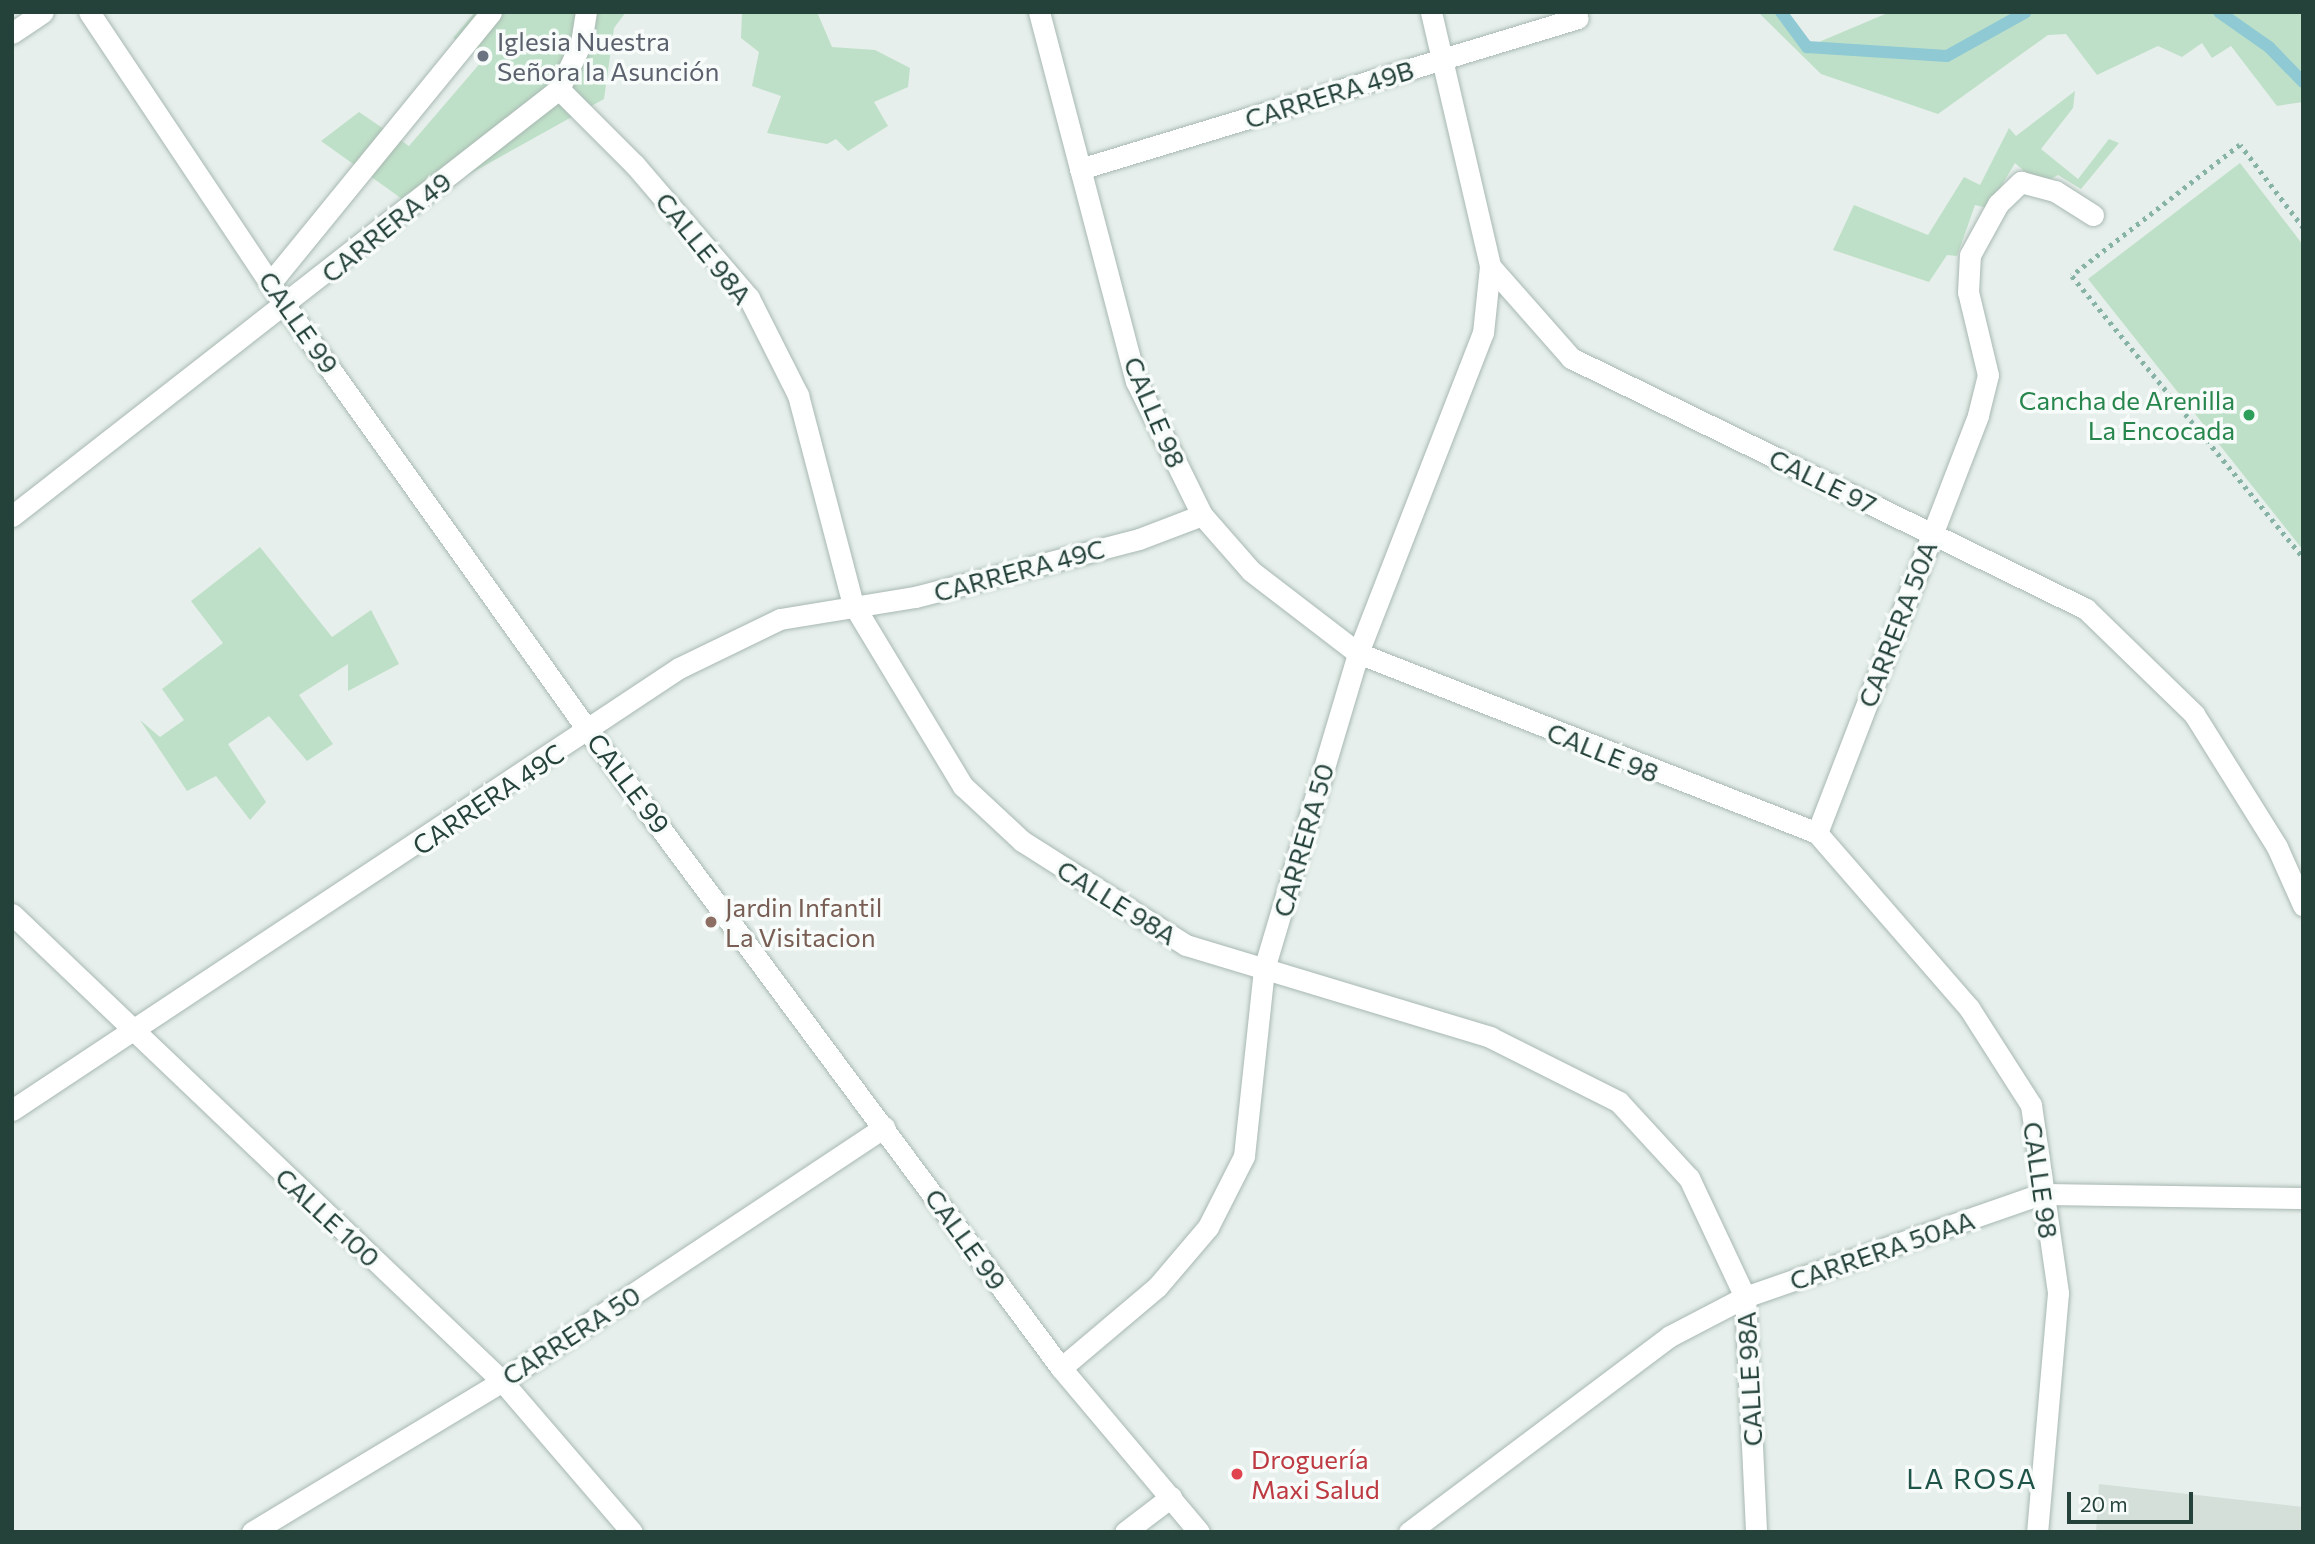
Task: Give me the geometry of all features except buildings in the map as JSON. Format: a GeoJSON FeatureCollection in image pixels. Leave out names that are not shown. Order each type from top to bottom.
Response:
{"type":"FeatureCollection","features":[{"type":"Feature","properties":{"kind":"street"},"geometry":{"type":"LineString","coordinates":[[12,33],[43,12]]}},
{"type":"Feature","properties":{"kind":"street","name":"CALLE 99"},"geometry":{"type":"LineString","coordinates":[[89,12],[286,307],[589,732],[1061,1368],[1199,1532]]}},
{"type":"Feature","properties":{"kind":"street"},"geometry":{"type":"LineString","coordinates":[[271,282],[491,12]]}},
{"type":"Feature","properties":{"kind":"street","name":"CARRERA 49"},"geometry":{"type":"LineString","coordinates":[[12,516],[286,307],[559,89],[581,43],[586,12]]}},
{"type":"Feature","properties":{"kind":"street","name":"CALLE 98"},"geometry":{"type":"LineString","coordinates":[[1039,12],[1136,381],[1202,515],[1251,571],[1358,653],[1817,833],[1969,1008],[2031,1105],[2041,1194],[2058,1293],[2037,1532]]}},
{"type":"Feature","properties":{"kind":"street","name":"CALLE 97"},"geometry":{"type":"LineString","coordinates":[[1431,12],[1490,266],[1571,358],[2086,609],[2194,713],[2277,847],[2303,905]]}},
{"type":"Feature","properties":{"kind":"street","name":"CARRERA 49B"},"geometry":{"type":"LineString","coordinates":[[1080,169],[1578,18]]}},
{"type":"Feature","properties":{"kind":"street","name":"CALLE 98A"},"geometry":{"type":"LineString","coordinates":[[559,89],[635,165],[749,298],[798,395],[853,604],[963,786],[1022,841],[1186,945],[1490,1037],[1619,1102],[1689,1178],[1745,1297],[1756,1532]]}},
{"type":"Feature","properties":{"kind":"street","name":"CARRERA 50A"},"geometry":{"type":"LineString","coordinates":[[1817,833],[1979,415],[1988,375],[1968,292],[1970,256],[1998,204],[2021,182],[2055,191],[2093,215]]}},
{"type":"Feature","properties":{"kind":"street","name":"CARRERA 50"},"geometry":{"type":"LineString","coordinates":[[1061,1368],[1157,1287],[1208,1227],[1244,1156],[1264,970],[1358,653],[1483,332],[1490,266]]}},
{"type":"Feature","properties":{"kind":"street","name":"CARRERA 49C"},"geometry":{"type":"LineString","coordinates":[[12,1111],[134,1034],[589,732],[680,668],[769,625],[853,604],[915,597],[1139,539],[1202,515]]}},
{"type":"Feature","properties":{"kind":"street","name":"CALLE 100"},"geometry":{"type":"LineString","coordinates":[[12,914],[134,1034],[502,1381],[632,1532]]}},
{"type":"Feature","properties":{"kind":"street","name":"CARRERA 50"},"geometry":{"type":"LineString","coordinates":[[252,1532],[502,1381],[884,1127]]}},
{"type":"Feature","properties":{"kind":"street","name":"CARRERA 50AA"},"geometry":{"type":"LineString","coordinates":[[1409,1532],[1670,1336],[1745,1297],[2041,1194],[2303,1198]]}},
{"type":"Feature","properties":{"kind":"street"},"geometry":{"type":"LineString","coordinates":[[1125,1532],[1171,1497]]}},
{"type":"Feature","properties":{"kind":"path"},"geometry":{"type":"LineString","coordinates":[[2303,228],[2240,145],[2072,276],[2303,557]]}},
{"type":"Feature","properties":{"kind":"shaded area"},"geometry":{"type":"Polygon","coordinates":[[[2099,1484],[2303,1507],[2303,1532],[2096,1532],[2099,1484]]]}},
{"type":"Feature","properties":{"kind":"green space"},"geometry":{"type":"Polygon","coordinates":[[[475,12],[626,12],[614,28],[604,99],[412,206],[321,141],[359,112],[409,146],[488,54],[453,38],[475,12]]]}},
{"type":"Feature","properties":{"kind":"green space"},"geometry":{"type":"Polygon","coordinates":[[[742,12],[817,12],[832,47],[875,50],[910,68],[908,87],[874,102],[888,126],[848,151],[836,139],[827,144],[767,133],[781,96],[752,86],[759,52],[741,38],[742,12]]]}},
{"type":"Feature","properties":{"kind":"green space"},"geometry":{"type":"Polygon","coordinates":[[[1758,12],[1781,12],[1807,47],[1890,12],[2303,12],[2303,102],[2277,106],[2231,46],[2212,58],[2202,43],[2182,57],[2158,46],[2097,75],[2066,34],[2048,35],[1938,114],[1821,74],[1758,12]]]}},
{"type":"Feature","properties":{"kind":"green space"},"geometry":{"type":"Polygon","coordinates":[[[2075,91],[2073,108],[2041,149],[2078,179],[2109,139],[2119,143],[2081,189],[2058,175],[2040,185],[2015,163],[1988,208],[1975,205],[1957,256],[1947,255],[1929,282],[1833,250],[1854,205],[1928,235],[1964,177],[1980,185],[2009,128],[2016,136],[2075,91]]]}},
{"type":"Feature","properties":{"kind":"green space","name":"Cancha de Arenilla La Encocada"},"geometry":{"type":"Polygon","coordinates":[[[2240,163],[2303,245],[2303,550],[2088,279],[2240,163]]]}},
{"type":"Feature","properties":{"kind":"green space"},"geometry":{"type":"Polygon","coordinates":[[[260,547],[332,637],[371,610],[399,664],[348,691],[348,664],[299,695],[333,744],[307,761],[269,716],[228,744],[266,802],[250,820],[216,776],[187,791],[140,720],[160,737],[184,720],[162,689],[223,643],[191,601],[260,547]]]}},
{"type":"Feature","properties":{"kind":"waterway"},"geometry":{"type":"LineString","coordinates":[[1781,12],[1807,47],[1947,56],[2026,12]]}},
{"type":"Feature","properties":{"kind":"waterway"},"geometry":{"type":"LineString","coordinates":[[2219,12],[2269,47],[2303,82]]}},
{"type":"Feature","properties":{"kind":"place","name":"Iglesia Nuestra Señora la Asunción"},"geometry":{"type":"Point","coordinates":[483,56]}},
{"type":"Feature","properties":{"kind":"place","name":"Cancha de Arenilla La Encocada"},"geometry":{"type":"Point","coordinates":[2249,415]}},
{"type":"Feature","properties":{"kind":"place","name":"Jardin Infantil La Visitacion"},"geometry":{"type":"Point","coordinates":[711,922]}},
{"type":"Feature","properties":{"kind":"place","name":"Droguería Maxi Salud"},"geometry":{"type":"Point","coordinates":[1237,1474]}},
{"type":"Feature","properties":{"kind":"district","name":"LA ROSA"},"geometry":{"type":"Point","coordinates":[1972,1478]}}]}
